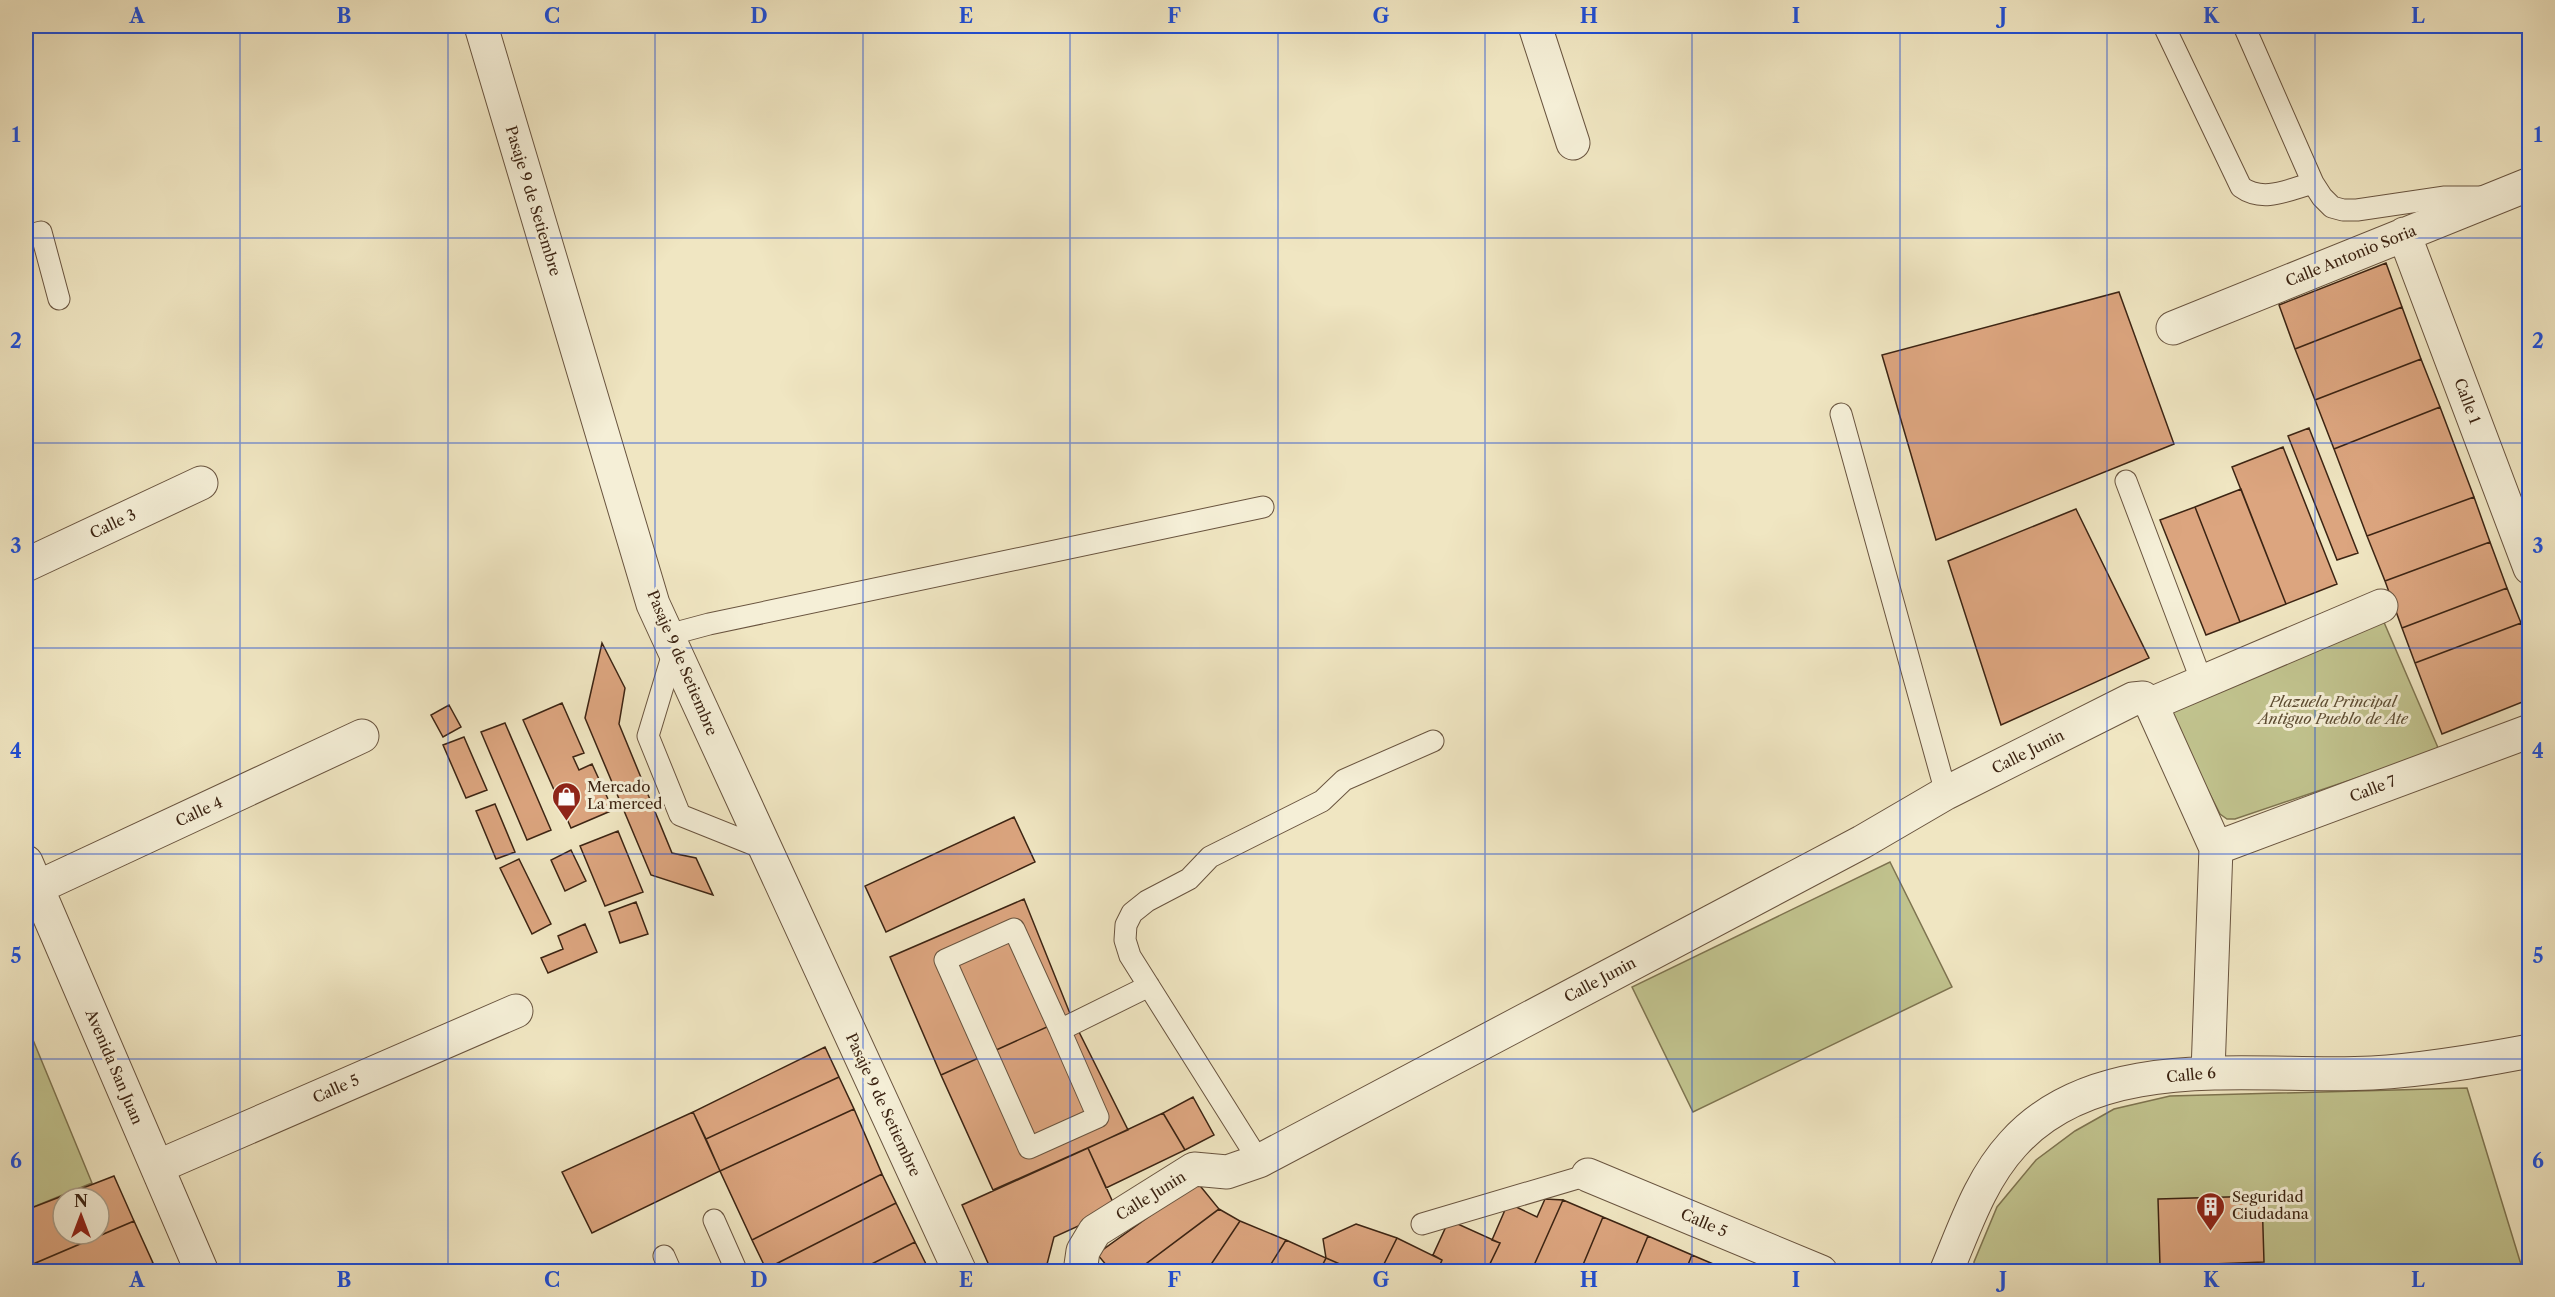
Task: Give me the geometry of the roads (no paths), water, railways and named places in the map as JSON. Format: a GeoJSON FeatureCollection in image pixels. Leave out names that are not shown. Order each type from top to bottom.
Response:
{"type":"FeatureCollection","features":[{"type":"Feature","properties":{"kind":"street","name":"Pasaje 9 de Setiembre"},"geometry":{"type":"LineString","coordinates":[[481,26],[653,604],[960,1272]]}},
{"type":"Feature","properties":{"kind":"street"},"geometry":{"type":"LineString","coordinates":[[1535,26],[1573,142]]}},
{"type":"Feature","properties":{"kind":"street","name":"Calle Antonio Soria"},"geometry":{"type":"LineString","coordinates":[[2173,328],[2529,184]]}},
{"type":"Feature","properties":{"kind":"street","name":"Calle 1"},"geometry":{"type":"LineString","coordinates":[[2404,234],[2529,568]]}},
{"type":"Feature","properties":{"kind":"street","name":"Calle 3"},"geometry":{"type":"LineString","coordinates":[[26,565],[201,483]]}},
{"type":"Feature","properties":{"kind":"street","name":"Calle Junin"},"geometry":{"type":"LineString","coordinates":[[1080,1272],[1083,1251],[1095,1231],[1194,1169],[1227,1172],[1259,1161],[1862,842],[1946,793],[2133,699],[2147,701],[2202,682],[2381,606]]}},
{"type":"Feature","properties":{"kind":"street"},"geometry":{"type":"LineString","coordinates":[[2147,701],[2216,848],[2208,1072]]}},
{"type":"Feature","properties":{"kind":"street","name":"Calle 7"},"geometry":{"type":"LineString","coordinates":[[2216,848],[2529,731]]}},
{"type":"Feature","properties":{"kind":"street","name":"Calle 4"},"geometry":{"type":"LineString","coordinates":[[31,875],[362,736]]}},
{"type":"Feature","properties":{"kind":"street","name":"Avenida San Juan"},"geometry":{"type":"LineString","coordinates":[[31,875],[202,1272]]}},
{"type":"Feature","properties":{"kind":"street","name":"Calle 5"},"geometry":{"type":"LineString","coordinates":[[157,1167],[516,1011]]}},
{"type":"Feature","properties":{"kind":"street","name":"Calle 6"},"geometry":{"type":"LineString","coordinates":[[1946,1272],[1976,1199],[1994,1168],[2015,1142],[2048,1114],[2076,1099],[2132,1080],[2208,1072],[2370,1073],[2455,1065],[2529,1051]]}},
{"type":"Feature","properties":{"kind":"street","name":"Calle 5"},"geometry":{"type":"LineString","coordinates":[[1588,1175],[1821,1272]]}},
{"type":"Feature","properties":{"kind":"lane"},"geometry":{"type":"LineString","coordinates":[[2164,26],[2241,186],[2250,194],[2270,196],[2313,183]]}},
{"type":"Feature","properties":{"kind":"lane"},"geometry":{"type":"LineString","coordinates":[[2244,26],[2313,183],[2322,198],[2332,207],[2357,210],[2445,197],[2497,197]]}},
{"type":"Feature","properties":{"kind":"lane"},"geometry":{"type":"LineString","coordinates":[[26,237],[41,232],[59,299]]}},
{"type":"Feature","properties":{"kind":"lane"},"geometry":{"type":"LineString","coordinates":[[1841,414],[1946,793]]}},
{"type":"Feature","properties":{"kind":"lane"},"geometry":{"type":"LineString","coordinates":[[2126,481],[2202,682]]}},
{"type":"Feature","properties":{"kind":"lane"},"geometry":{"type":"LineString","coordinates":[[765,849],[680,815],[648,736],[671,643],[709,624],[1263,507]]}},
{"type":"Feature","properties":{"kind":"lane"},"geometry":{"type":"LineString","coordinates":[[1259,1161],[1130,956],[1125,940],[1126,925],[1132,913],[1148,901],[1196,874],[1210,857],[1322,801],[1344,780],[1433,741]]}},
{"type":"Feature","properties":{"kind":"lane"},"geometry":{"type":"LineString","coordinates":[[1014,929],[1060,1030],[1098,1117],[1029,1148],[945,960],[1014,929]]}},
{"type":"Feature","properties":{"kind":"lane"},"geometry":{"type":"LineString","coordinates":[[1060,1030],[1149,986]]}},
{"type":"Feature","properties":{"kind":"lane"},"geometry":{"type":"LineString","coordinates":[[1422,1224],[1588,1175]]}},
{"type":"Feature","properties":{"kind":"lane"},"geometry":{"type":"LineString","coordinates":[[714,1220],[737,1272]]}},
{"type":"Feature","properties":{"kind":"place","name":"Mercado La merced"},"geometry":{"type":"Point","coordinates":[566,822]}},
{"type":"Feature","properties":{"kind":"place","name":"Seguridad Ciudadana"},"geometry":{"type":"Point","coordinates":[2211,1232]}},
{"type":"Feature","properties":{"kind":"park label","name":"Plazuela Principal Antiguo Pueblo de Ate"},"geometry":{"type":"Point","coordinates":[2333,710]}}]}
